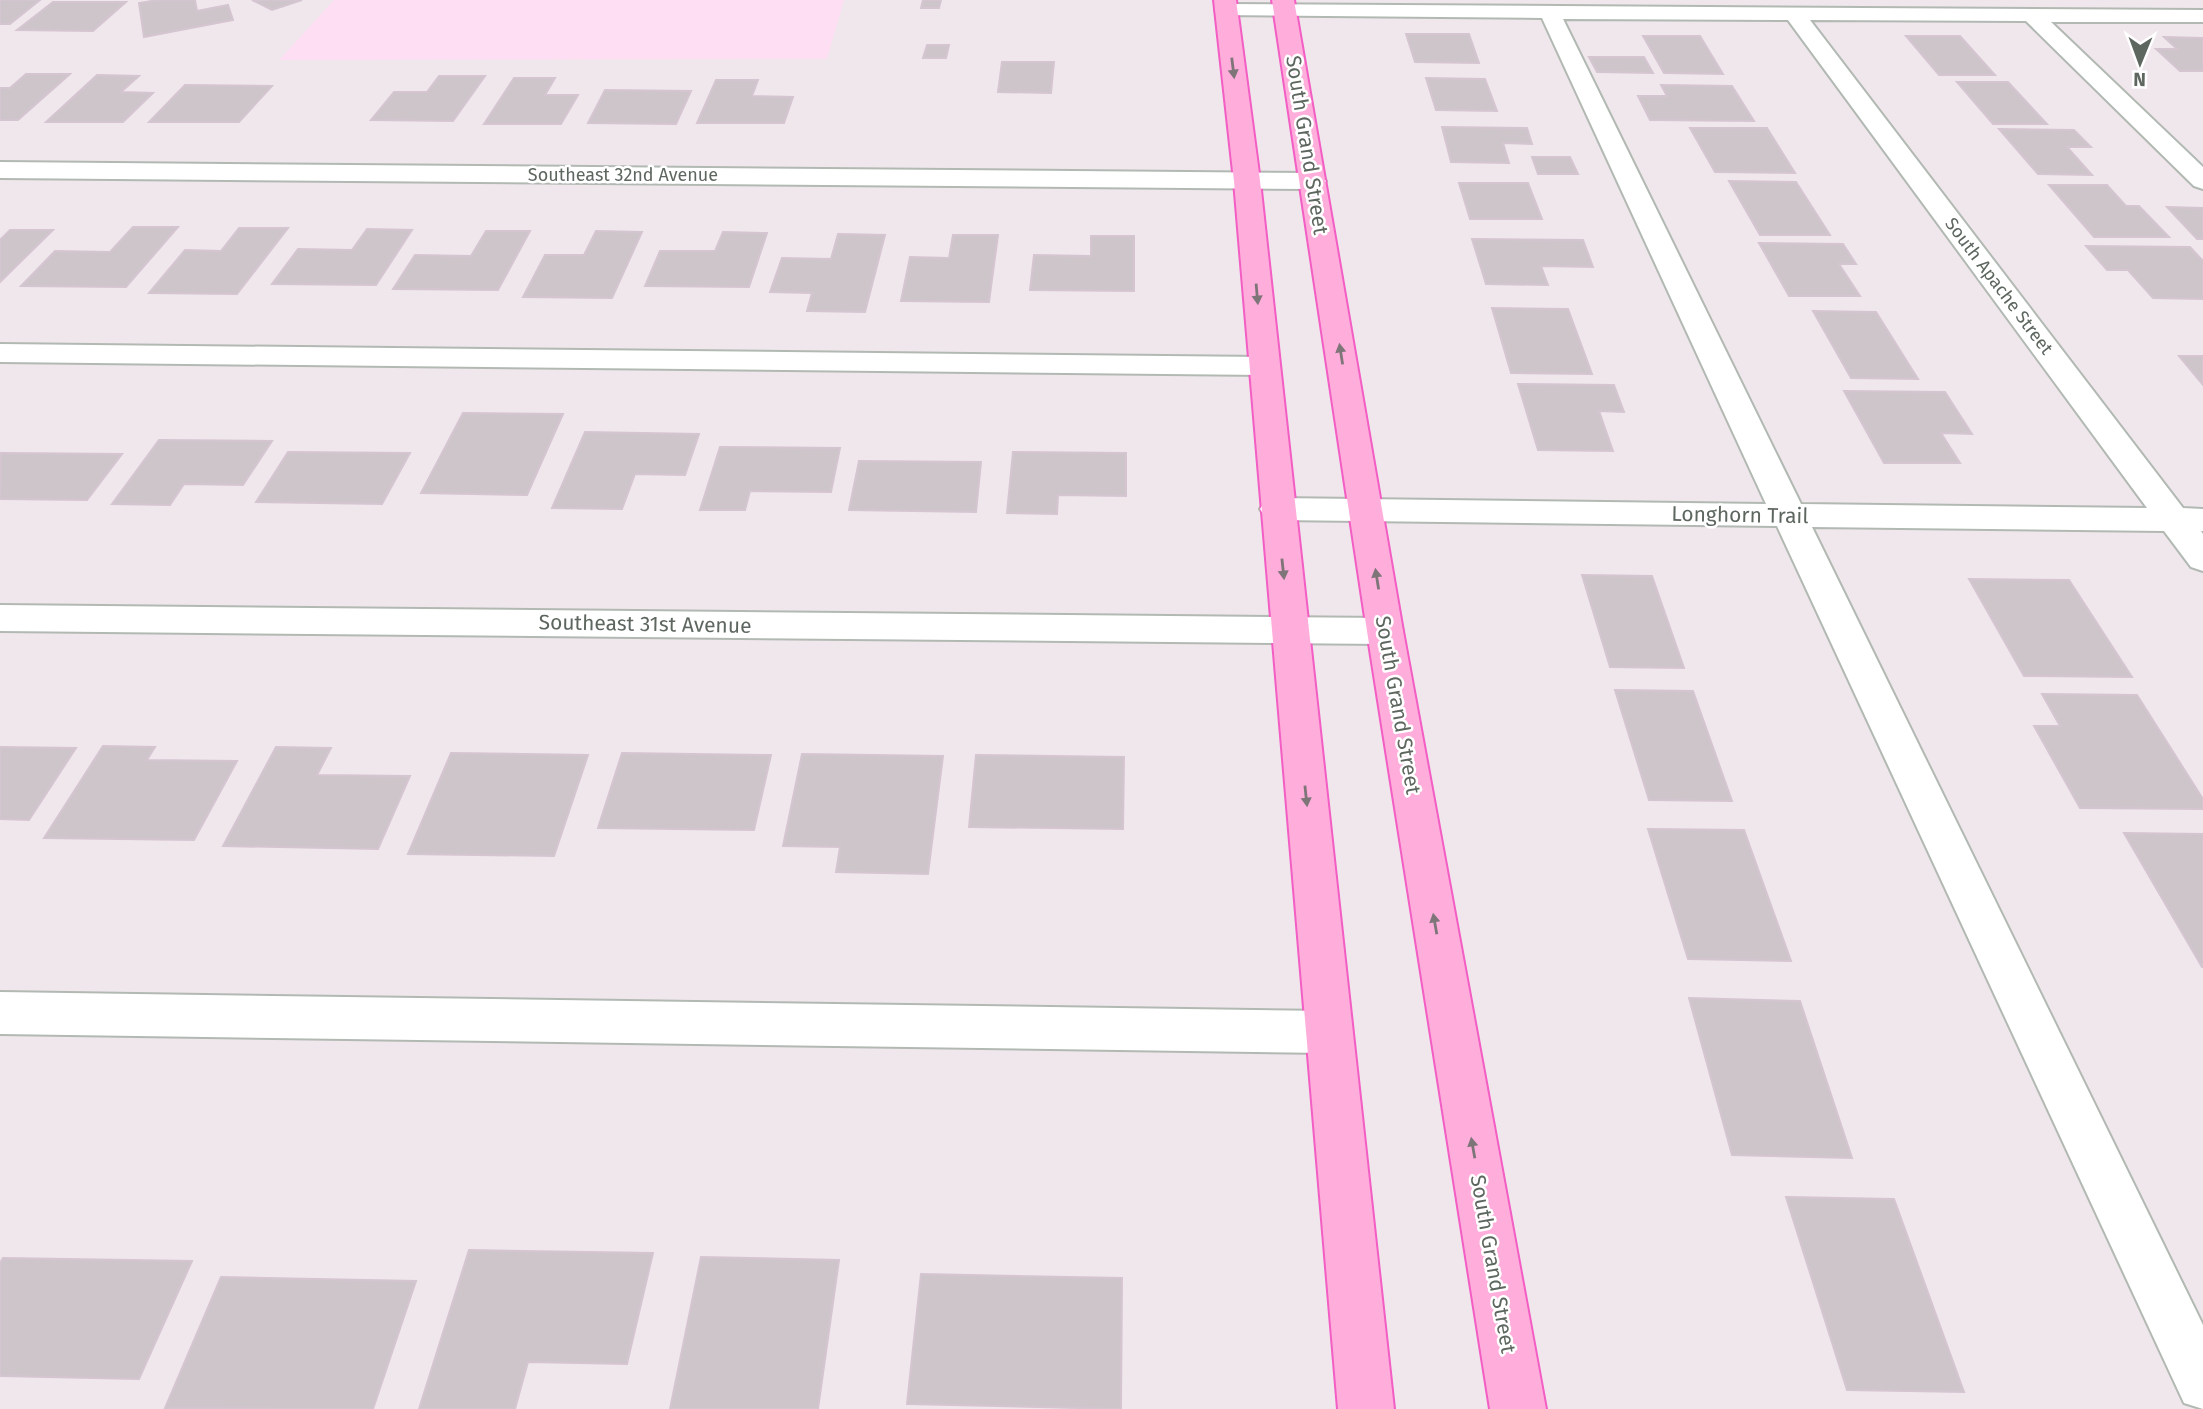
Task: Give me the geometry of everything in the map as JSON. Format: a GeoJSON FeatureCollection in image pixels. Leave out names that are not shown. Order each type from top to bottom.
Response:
{"type":"FeatureCollection","features":[{"type":"Feature","properties":{"kind":"main road"},"geometry":{"type":"LineString","coordinates":[[1225,5],[1247,181],[1366,1409]]}},
{"type":"Feature","properties":{"kind":"main road","name":"South Grand Street"},"geometry":{"type":"LineString","coordinates":[[1284,5],[1385,631],[1518,1409]]}},
{"type":"Feature","properties":{"kind":"street"},"geometry":{"type":"LineString","coordinates":[[1225,5],[1549,11],[2203,16]]}},
{"type":"Feature","properties":{"kind":"street"},"geometry":{"type":"LineString","coordinates":[[1549,11],[2203,1384]]}},
{"type":"Feature","properties":{"kind":"street","name":"South Apache Street"},"geometry":{"type":"LineString","coordinates":[[1794,13],[2188,520],[2203,559]]}},
{"type":"Feature","properties":{"kind":"street"},"geometry":{"type":"LineString","coordinates":[[2032,15],[2203,181]]}},
{"type":"Feature","properties":{"kind":"street","name":"Southeast 32nd Avenue"},"geometry":{"type":"LineString","coordinates":[[0,170],[1313,181]]}},
{"type":"Feature","properties":{"kind":"street"},"geometry":{"type":"LineString","coordinates":[[0,353],[1264,366]]}},
{"type":"Feature","properties":{"kind":"street","name":"Longhorn Trail"},"geometry":{"type":"LineString","coordinates":[[1277,509],[2188,520]]}},
{"type":"Feature","properties":{"kind":"street","name":"Southeast 31st Avenue"},"geometry":{"type":"LineString","coordinates":[[0,618],[1385,631]]}},
{"type":"Feature","properties":{"kind":"street"},"geometry":{"type":"LineString","coordinates":[[0,1013],[1328,1032]]}},
{"type":"Feature","properties":{"kind":"shaded area"},"geometry":{"type":"Polygon","coordinates":[[[334,0],[844,0],[827,59],[279,60],[334,0]]]}},
{"type":"Feature","properties":{"kind":"building"},"geometry":{"type":"Polygon","coordinates":[[[0,0],[40,0],[10,24],[0,24],[0,0]]]}},
{"type":"Feature","properties":{"kind":"building"},"geometry":{"type":"Polygon","coordinates":[[[195,0],[197,11],[228,5],[233,20],[144,37],[139,3],[195,0]]]}},
{"type":"Feature","properties":{"kind":"building"},"geometry":{"type":"Polygon","coordinates":[[[252,0],[302,0],[272,10],[252,0]]]}},
{"type":"Feature","properties":{"kind":"building"},"geometry":{"type":"Polygon","coordinates":[[[923,0],[941,0],[939,8],[921,8],[923,0]]]}},
{"type":"Feature","properties":{"kind":"building"},"geometry":{"type":"Polygon","coordinates":[[[53,2],[126,2],[93,31],[17,30],[53,2]]]}},
{"type":"Feature","properties":{"kind":"building"},"geometry":{"type":"Polygon","coordinates":[[[1406,34],[1469,34],[1479,63],[1415,62],[1406,34]]]}},
{"type":"Feature","properties":{"kind":"building"},"geometry":{"type":"Polygon","coordinates":[[[1643,36],[1700,36],[1723,74],[1664,73],[1643,36]]]}},
{"type":"Feature","properties":{"kind":"building"},"geometry":{"type":"Polygon","coordinates":[[[1906,36],[1960,36],[1995,75],[1939,75],[1906,36]]]}},
{"type":"Feature","properties":{"kind":"building"},"geometry":{"type":"Polygon","coordinates":[[[2164,37],[2203,38],[2203,71],[2180,71],[2156,49],[2177,49],[2164,37]]]}},
{"type":"Feature","properties":{"kind":"building"},"geometry":{"type":"Polygon","coordinates":[[[927,45],[949,45],[946,58],[923,58],[927,45]]]}},
{"type":"Feature","properties":{"kind":"building"},"geometry":{"type":"Polygon","coordinates":[[[1589,57],[1644,57],[1653,73],[1597,72],[1589,57]]]}},
{"type":"Feature","properties":{"kind":"building"},"geometry":{"type":"Polygon","coordinates":[[[1002,62],[1054,62],[1051,93],[998,92],[1002,62]]]}},
{"type":"Feature","properties":{"kind":"building"},"geometry":{"type":"Polygon","coordinates":[[[26,74],[70,74],[18,120],[0,120],[0,88],[10,88],[26,74]]]}},
{"type":"Feature","properties":{"kind":"building"},"geometry":{"type":"Polygon","coordinates":[[[97,75],[139,76],[121,92],[153,93],[123,122],[46,122],[97,75]]]}},
{"type":"Feature","properties":{"kind":"building"},"geometry":{"type":"Polygon","coordinates":[[[439,76],[485,76],[453,121],[371,120],[394,92],[427,92],[439,76]]]}},
{"type":"Feature","properties":{"kind":"building"},"geometry":{"type":"Polygon","coordinates":[[[514,78],[555,78],[545,95],[578,95],[561,124],[484,124],[514,78]]]}},
{"type":"Feature","properties":{"kind":"building"},"geometry":{"type":"Polygon","coordinates":[[[1426,78],[1485,79],[1497,111],[1436,110],[1426,78]]]}},
{"type":"Feature","properties":{"kind":"building"},"geometry":{"type":"Polygon","coordinates":[[[716,80],[758,80],[752,96],[793,97],[784,123],[697,123],[716,80]]]}},
{"type":"Feature","properties":{"kind":"building"},"geometry":{"type":"Polygon","coordinates":[[[1957,82],[2008,82],[2047,124],[1993,124],[1957,82]]]}},
{"type":"Feature","properties":{"kind":"building"},"geometry":{"type":"Polygon","coordinates":[[[185,85],[272,86],[239,122],[149,122],[185,85]]]}},
{"type":"Feature","properties":{"kind":"building"},"geometry":{"type":"Polygon","coordinates":[[[1661,85],[1732,86],[1754,121],[1650,120],[1638,96],[1667,96],[1661,85]]]}},
{"type":"Feature","properties":{"kind":"building"},"geometry":{"type":"Polygon","coordinates":[[[605,90],[691,91],[676,124],[588,123],[605,90]]]}},
{"type":"Feature","properties":{"kind":"building"},"geometry":{"type":"Polygon","coordinates":[[[1442,127],[1527,128],[1532,144],[1503,143],[1509,163],[1451,162],[1442,127]]]}},
{"type":"Feature","properties":{"kind":"building"},"geometry":{"type":"Polygon","coordinates":[[[1690,128],[1767,128],[1795,173],[1715,172],[1690,128]]]}},
{"type":"Feature","properties":{"kind":"building"},"geometry":{"type":"Polygon","coordinates":[[[1999,129],[2074,130],[2091,147],[2067,147],[2092,175],[2038,174],[1999,129]]]}},
{"type":"Feature","properties":{"kind":"building"},"geometry":{"type":"Polygon","coordinates":[[[1532,157],[1570,157],[1578,174],[1538,174],[1532,157]]]}},
{"type":"Feature","properties":{"kind":"building"},"geometry":{"type":"Polygon","coordinates":[[[1729,181],[1796,182],[1830,235],[1760,235],[1729,181]]]}},
{"type":"Feature","properties":{"kind":"building"},"geometry":{"type":"Polygon","coordinates":[[[1459,183],[1528,183],[1542,219],[1470,219],[1459,183]]]}},
{"type":"Feature","properties":{"kind":"building"},"geometry":{"type":"Polygon","coordinates":[[[2049,185],[2107,185],[2126,206],[2139,206],[2169,237],[2094,237],[2049,185]]]}},
{"type":"Feature","properties":{"kind":"building"},"geometry":{"type":"Polygon","coordinates":[[[2167,207],[2203,208],[2203,239],[2197,239],[2167,207]]]}},
{"type":"Feature","properties":{"kind":"building"},"geometry":{"type":"Polygon","coordinates":[[[133,227],[178,227],[126,287],[21,286],[55,251],[110,252],[133,227]]]}},
{"type":"Feature","properties":{"kind":"building"},"geometry":{"type":"Polygon","coordinates":[[[239,228],[288,228],[237,294],[149,293],[185,250],[221,251],[239,228]]]}},
{"type":"Feature","properties":{"kind":"building"},"geometry":{"type":"Polygon","coordinates":[[[367,229],[412,230],[376,285],[272,284],[298,249],[352,250],[367,229]]]}},
{"type":"Feature","properties":{"kind":"building"},"geometry":{"type":"Polygon","coordinates":[[[10,230],[53,230],[0,282],[0,240],[10,230]]]}},
{"type":"Feature","properties":{"kind":"building"},"geometry":{"type":"Polygon","coordinates":[[[486,231],[530,231],[498,290],[393,289],[415,255],[471,256],[486,231]]]}},
{"type":"Feature","properties":{"kind":"building"},"geometry":{"type":"Polygon","coordinates":[[[596,231],[642,232],[612,298],[523,297],[545,255],[584,255],[596,231]]]}},
{"type":"Feature","properties":{"kind":"building"},"geometry":{"type":"Polygon","coordinates":[[[723,232],[767,233],[749,287],[645,286],[660,251],[715,251],[723,232]]]}},
{"type":"Feature","properties":{"kind":"building"},"geometry":{"type":"Polygon","coordinates":[[[838,234],[885,235],[865,312],[807,311],[812,293],[770,292],[782,258],[831,259],[838,234]]]}},
{"type":"Feature","properties":{"kind":"building"},"geometry":{"type":"Polygon","coordinates":[[[953,235],[998,235],[989,302],[901,301],[910,257],[949,258],[953,235]]]}},
{"type":"Feature","properties":{"kind":"building"},"geometry":{"type":"Polygon","coordinates":[[[1091,236],[1134,236],[1134,291],[1030,290],[1034,255],[1091,256],[1091,236]]]}},
{"type":"Feature","properties":{"kind":"building"},"geometry":{"type":"Polygon","coordinates":[[[1472,239],[1583,240],[1593,267],[1541,266],[1548,285],[1486,284],[1472,239]]]}},
{"type":"Feature","properties":{"kind":"building"},"geometry":{"type":"Polygon","coordinates":[[[1759,243],[1843,244],[1856,264],[1839,264],[1860,296],[1789,296],[1759,243]]]}},
{"type":"Feature","properties":{"kind":"building"},"geometry":{"type":"Polygon","coordinates":[[[2086,246],[2190,247],[2203,261],[2203,299],[2153,298],[2128,270],[2107,270],[2086,246]]]}},
{"type":"Feature","properties":{"kind":"building"},"geometry":{"type":"Polygon","coordinates":[[[1492,308],[1568,309],[1592,374],[1511,373],[1492,308]]]}},
{"type":"Feature","properties":{"kind":"building"},"geometry":{"type":"Polygon","coordinates":[[[1813,311],[1876,312],[1918,379],[1851,378],[1813,311]]]}},
{"type":"Feature","properties":{"kind":"building"},"geometry":{"type":"Polygon","coordinates":[[[2179,356],[2203,356],[2203,385],[2179,356]]]}},
{"type":"Feature","properties":{"kind":"building"},"geometry":{"type":"Polygon","coordinates":[[[1518,384],[1614,385],[1624,412],[1599,411],[1613,451],[1538,450],[1518,384]]]}},
{"type":"Feature","properties":{"kind":"building"},"geometry":{"type":"Polygon","coordinates":[[[1844,391],[1945,392],[1972,434],[1941,433],[1960,463],[1884,463],[1844,391]]]}},
{"type":"Feature","properties":{"kind":"building"},"geometry":{"type":"Polygon","coordinates":[[[463,413],[563,414],[527,495],[421,493],[463,413]]]}},
{"type":"Feature","properties":{"kind":"building"},"geometry":{"type":"Polygon","coordinates":[[[585,432],[699,434],[685,475],[635,474],[622,509],[552,508],[585,432]]]}},
{"type":"Feature","properties":{"kind":"building"},"geometry":{"type":"Polygon","coordinates":[[[159,440],[272,441],[243,485],[184,484],[170,505],[112,504],[159,440]]]}},
{"type":"Feature","properties":{"kind":"building"},"geometry":{"type":"Polygon","coordinates":[[[720,447],[840,448],[831,492],[750,491],[745,510],[700,510],[720,447]]]}},
{"type":"Feature","properties":{"kind":"building"},"geometry":{"type":"Polygon","coordinates":[[[288,452],[410,453],[382,504],[256,502],[288,452]]]}},
{"type":"Feature","properties":{"kind":"building"},"geometry":{"type":"Polygon","coordinates":[[[1013,452],[1126,453],[1126,496],[1058,495],[1057,514],[1007,513],[1013,452]]]}},
{"type":"Feature","properties":{"kind":"building"},"geometry":{"type":"Polygon","coordinates":[[[1,453],[122,454],[87,500],[0,499],[1,453]]]}},
{"type":"Feature","properties":{"kind":"building"},"geometry":{"type":"Polygon","coordinates":[[[859,461],[981,462],[976,512],[849,510],[859,461]]]}},
{"type":"Feature","properties":{"kind":"building"},"geometry":{"type":"Polygon","coordinates":[[[1582,575],[1652,576],[1684,668],[1610,667],[1582,575]]]}},
{"type":"Feature","properties":{"kind":"building"},"geometry":{"type":"Polygon","coordinates":[[[1969,579],[2069,580],[2132,677],[2024,676],[1969,579]]]}},
{"type":"Feature","properties":{"kind":"building"},"geometry":{"type":"Polygon","coordinates":[[[1615,690],[1693,691],[1732,801],[1649,800],[1615,690]]]}},
{"type":"Feature","properties":{"kind":"building"},"geometry":{"type":"Polygon","coordinates":[[[2042,694],[2137,695],[2203,799],[2203,809],[2080,808],[2034,726],[2060,726],[2042,694]]]}},
{"type":"Feature","properties":{"kind":"building"},"geometry":{"type":"Polygon","coordinates":[[[103,746],[155,747],[147,760],[237,761],[194,840],[44,838],[103,746]]]}},
{"type":"Feature","properties":{"kind":"building"},"geometry":{"type":"Polygon","coordinates":[[[0,747],[76,748],[29,820],[0,819],[0,747]]]}},
{"type":"Feature","properties":{"kind":"building"},"geometry":{"type":"Polygon","coordinates":[[[276,747],[331,748],[317,775],[410,776],[378,849],[223,846],[276,747]]]}},
{"type":"Feature","properties":{"kind":"building"},"geometry":{"type":"Polygon","coordinates":[[[451,753],[588,755],[554,856],[408,854],[451,753]]]}},
{"type":"Feature","properties":{"kind":"building"},"geometry":{"type":"Polygon","coordinates":[[[622,753],[771,755],[754,830],[598,828],[622,753]]]}},
{"type":"Feature","properties":{"kind":"building"},"geometry":{"type":"Polygon","coordinates":[[[802,754],[943,756],[928,874],[836,872],[840,847],[783,846],[802,754]]]}},
{"type":"Feature","properties":{"kind":"building"},"geometry":{"type":"Polygon","coordinates":[[[976,755],[1124,757],[1123,829],[969,827],[976,755]]]}},
{"type":"Feature","properties":{"kind":"building"},"geometry":{"type":"Polygon","coordinates":[[[1648,829],[1744,830],[1791,961],[1688,959],[1648,829]]]}},
{"type":"Feature","properties":{"kind":"building"},"geometry":{"type":"Polygon","coordinates":[[[2124,833],[2203,834],[2203,967],[2202,967],[2124,833]]]}},
{"type":"Feature","properties":{"kind":"building"},"geometry":{"type":"Polygon","coordinates":[[[1689,998],[1800,1001],[1852,1158],[1732,1155],[1689,998]]]}},
{"type":"Feature","properties":{"kind":"building"},"geometry":{"type":"Polygon","coordinates":[[[1786,1197],[1894,1199],[1964,1392],[1847,1390],[1786,1197]]]}},
{"type":"Feature","properties":{"kind":"building"},"geometry":{"type":"Polygon","coordinates":[[[469,1250],[653,1253],[627,1364],[528,1362],[515,1409],[419,1409],[469,1250]]]}},
{"type":"Feature","properties":{"kind":"building"},"geometry":{"type":"Polygon","coordinates":[[[701,1257],[839,1260],[818,1409],[670,1409],[701,1257]]]}},
{"type":"Feature","properties":{"kind":"building"},"geometry":{"type":"Polygon","coordinates":[[[3,1258],[192,1261],[139,1379],[0,1376],[0,1263],[3,1258]]]}},
{"type":"Feature","properties":{"kind":"building"},"geometry":{"type":"Polygon","coordinates":[[[921,1274],[1122,1278],[1121,1409],[907,1404],[921,1274]]]}},
{"type":"Feature","properties":{"kind":"building"},"geometry":{"type":"Polygon","coordinates":[[[221,1277],[416,1281],[373,1409],[165,1408],[221,1277]]]}}]}
